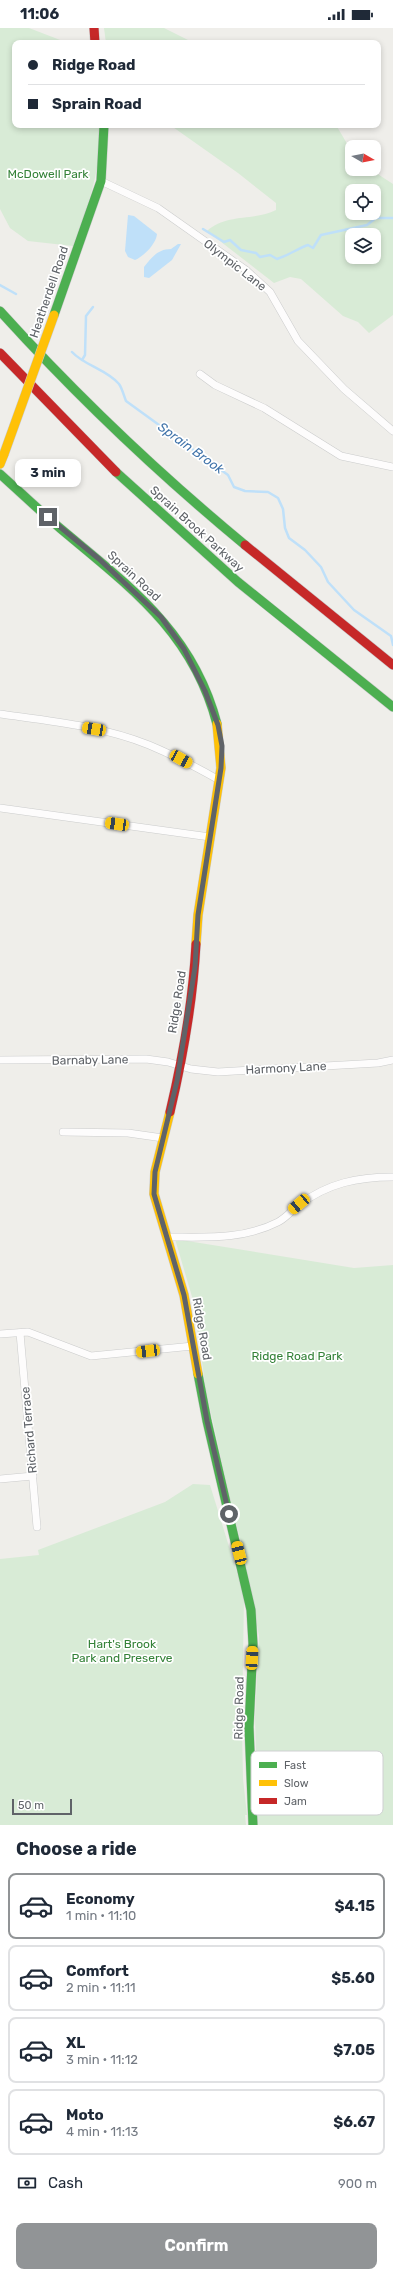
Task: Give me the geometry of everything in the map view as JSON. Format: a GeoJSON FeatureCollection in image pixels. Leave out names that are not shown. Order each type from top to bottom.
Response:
{"type":"FeatureCollection","features":[{"type":"Feature","properties":{"kind":"main road"},"geometry":{"type":"LineString","coordinates":[[94,28],[95,40]]}},
{"type":"Feature","properties":{"kind":"main road","name":"Heatherdell Road"},"geometry":{"type":"LineString","coordinates":[[0,464],[101,181],[104,128]]}},
{"type":"Feature","properties":{"kind":"main road","name":"Sprain Brook Parkway"},"geometry":{"type":"LineString","coordinates":[[0,311],[76,393],[161,472],[249,549],[393,665]]}},
{"type":"Feature","properties":{"kind":"main road","name":"Sprain Brook Parkway"},"geometry":{"type":"LineString","coordinates":[[0,352],[95,451],[175,526],[274,612],[393,707]]}},
{"type":"Feature","properties":{"kind":"main road","name":"Sprain Road"},"geometry":{"type":"LineString","coordinates":[[0,474],[48,517],[99,559],[161,617],[184,649],[205,691],[218,725],[222,746]]}},
{"type":"Feature","properties":{"kind":"main road","name":"Ridge Road"},"geometry":{"type":"LineString","coordinates":[[222,746],[219,780],[198,915],[195,967],[180,1066],[155,1172],[154,1194],[184,1295],[207,1421],[244,1571],[253,1624],[249,1727],[251,1792]]}},
{"type":"Feature","properties":{"kind":"main road","name":"Ridge Road"},"geometry":{"type":"LineString","coordinates":[[252,1815],[252,1825]]}},
{"type":"Feature","properties":{"kind":"street","name":"Olympic Lane"},"geometry":{"type":"LineString","coordinates":[[101,181],[158,208],[246,270],[270,292],[298,341],[344,389],[393,431]]}},
{"type":"Feature","properties":{"kind":"street"},"geometry":{"type":"LineString","coordinates":[[200,374],[215,385],[264,408],[341,456],[393,467]]}},
{"type":"Feature","properties":{"kind":"street"},"geometry":{"type":"LineString","coordinates":[[0,714],[94,729],[147,744],[181,759],[219,780]]}},
{"type":"Feature","properties":{"kind":"street"},"geometry":{"type":"LineString","coordinates":[[0,808],[210,837]]}},
{"type":"Feature","properties":{"kind":"street","name":"Barnaby Lane"},"geometry":{"type":"LineString","coordinates":[[0,1060],[146,1059],[180,1066]]}},
{"type":"Feature","properties":{"kind":"street","name":"Harmony Lane"},"geometry":{"type":"LineString","coordinates":[[180,1066],[218,1072],[378,1063],[393,1060]]}},
{"type":"Feature","properties":{"kind":"street"},"geometry":{"type":"LineString","coordinates":[[63,1132],[128,1133],[163,1138]]}},
{"type":"Feature","properties":{"kind":"street"},"geometry":{"type":"LineString","coordinates":[[168,1237],[227,1237],[244,1234],[279,1222],[299,1204],[336,1184],[356,1179],[393,1176]]}},
{"type":"Feature","properties":{"kind":"street"},"geometry":{"type":"LineString","coordinates":[[0,1334],[28,1332],[91,1356],[193,1346]]}},
{"type":"Feature","properties":{"kind":"street","name":"Richard Terrace"},"geometry":{"type":"LineString","coordinates":[[20,1333],[37,1527]]}},
{"type":"Feature","properties":{"kind":"street"},"geometry":{"type":"LineString","coordinates":[[0,1479],[33,1476]]}},
{"type":"Feature","properties":{"kind":"green space","name":"McDowell Park"},"geometry":{"type":"Polygon","coordinates":[[[0,28],[29,28],[60,40],[12,40],[12,128],[100,128],[99,156],[89,201],[73,246],[28,241],[10,228],[0,209],[0,28]]]}},
{"type":"Feature","properties":{"kind":"green space"},"geometry":{"type":"Polygon","coordinates":[[[104,28],[164,28],[188,40],[106,40],[104,28]]]}},
{"type":"Feature","properties":{"kind":"green space"},"geometry":{"type":"Polygon","coordinates":[[[174,128],[338,128],[345,140],[345,176],[381,176],[393,184],[393,315],[369,333],[358,322],[343,316],[301,279],[290,277],[274,283],[207,231],[215,225],[232,219],[259,215],[276,210],[276,203],[238,173],[174,128]]]}},
{"type":"Feature","properties":{"kind":"green space","name":"Ridge Road Park"},"geometry":{"type":"Polygon","coordinates":[[[175,1239],[354,1268],[393,1265],[393,1825],[258,1825],[258,1815],[383,1815],[383,1751],[256,1751],[255,1718],[259,1636],[242,1546],[206,1390],[193,1300],[175,1239]]]}},
{"type":"Feature","properties":{"kind":"green space","name":"Hart's Brook Park and Preserve"},"geometry":{"type":"Polygon","coordinates":[[[193,1484],[210,1485],[244,1595],[242,1727],[243,1779],[247,1815],[245,1815],[246,1825],[0,1825],[0,1559],[39,1555],[38,1550],[165,1502],[193,1484]]]}},
{"type":"Feature","properties":{"kind":"water"},"geometry":{"type":"Polygon","coordinates":[[[128,215],[134,216],[157,234],[149,249],[135,260],[128,257],[125,251],[128,215]]]}},
{"type":"Feature","properties":{"kind":"water"},"geometry":{"type":"Polygon","coordinates":[[[178,244],[181,244],[172,260],[149,278],[144,277],[144,267],[153,257],[162,250],[171,249],[178,244]]]}},
{"type":"Feature","properties":{"kind":"waterway"},"geometry":{"type":"LineString","coordinates":[[203,229],[224,242],[230,240],[241,250],[256,253],[260,257],[270,255],[277,259],[308,245],[313,248],[321,235],[367,225],[376,218],[393,218]]}},
{"type":"Feature","properties":{"kind":"waterway","name":"Sprain Brook"},"geometry":{"type":"LineString","coordinates":[[0,285],[16,294]]}},
{"type":"Feature","properties":{"kind":"waterway"},"geometry":{"type":"LineString","coordinates":[[82,360],[85,355],[86,316],[93,307]]}},
{"type":"Feature","properties":{"kind":"waterway","name":"Sprain Brook"},"geometry":{"type":"LineString","coordinates":[[72,352],[83,361],[114,379],[119,384],[126,401],[228,475],[234,487],[245,491],[268,492],[278,498],[283,509],[285,528],[289,538],[305,550],[321,567],[328,582],[354,610],[391,636],[393,645]]}},
{"type":"Feature","properties":{"kind":"traffic: fast"},"geometry":{"type":"LineString","coordinates":[[54,315],[101,181],[104,128]]}},
{"type":"Feature","properties":{"kind":"traffic: fast"},"geometry":{"type":"LineString","coordinates":[[0,311],[58,373],[118,432],[181,490],[245,545]]}},
{"type":"Feature","properties":{"kind":"traffic: fast"},"geometry":{"type":"LineString","coordinates":[[116,472],[238,582],[393,707]]}},
{"type":"Feature","properties":{"kind":"traffic: fast"},"geometry":{"type":"LineString","coordinates":[[0,474],[53,522],[111,571],[156,614],[175,637],[192,663],[206,692],[217,724]]}},
{"type":"Feature","properties":{"kind":"traffic: fast"},"geometry":{"type":"LineString","coordinates":[[198,1374],[207,1421],[251,1610],[253,1644],[249,1727],[251,1776]]}},
{"type":"Feature","properties":{"kind":"traffic: fast"},"geometry":{"type":"LineString","coordinates":[[253,1815],[253,1825]]}},
{"type":"Feature","properties":{"kind":"traffic: slow"},"geometry":{"type":"LineString","coordinates":[[4,454],[54,315]]}},
{"type":"Feature","properties":{"kind":"traffic: slow"},"geometry":{"type":"LineString","coordinates":[[0,464],[4,454]]}},
{"type":"Feature","properties":{"kind":"traffic: slow"},"geometry":{"type":"LineString","coordinates":[[196,944],[198,915],[221,768],[217,724]]}},
{"type":"Feature","properties":{"kind":"traffic: slow"},"geometry":{"type":"LineString","coordinates":[[170,1112],[155,1172],[154,1194],[184,1295],[198,1374]]}},
{"type":"Feature","properties":{"kind":"traffic: jam"},"geometry":{"type":"LineString","coordinates":[[94,28],[95,40]]}},
{"type":"Feature","properties":{"kind":"traffic: jam"},"geometry":{"type":"LineString","coordinates":[[0,353],[116,472]]}},
{"type":"Feature","properties":{"kind":"traffic: jam"},"geometry":{"type":"LineString","coordinates":[[245,545],[393,665]]}},
{"type":"Feature","properties":{"kind":"traffic: jam"},"geometry":{"type":"LineString","coordinates":[[170,1112],[187,1028],[195,965],[196,944]]}},
{"type":"Feature","properties":{"kind":"route"},"geometry":{"type":"LineString","coordinates":[[48,517],[99,559],[161,617],[184,649],[205,691],[218,725],[222,746],[221,768],[198,915],[195,967],[180,1066],[155,1172],[154,1194],[172,1249],[184,1295],[207,1421],[229,1514]]}}]}
